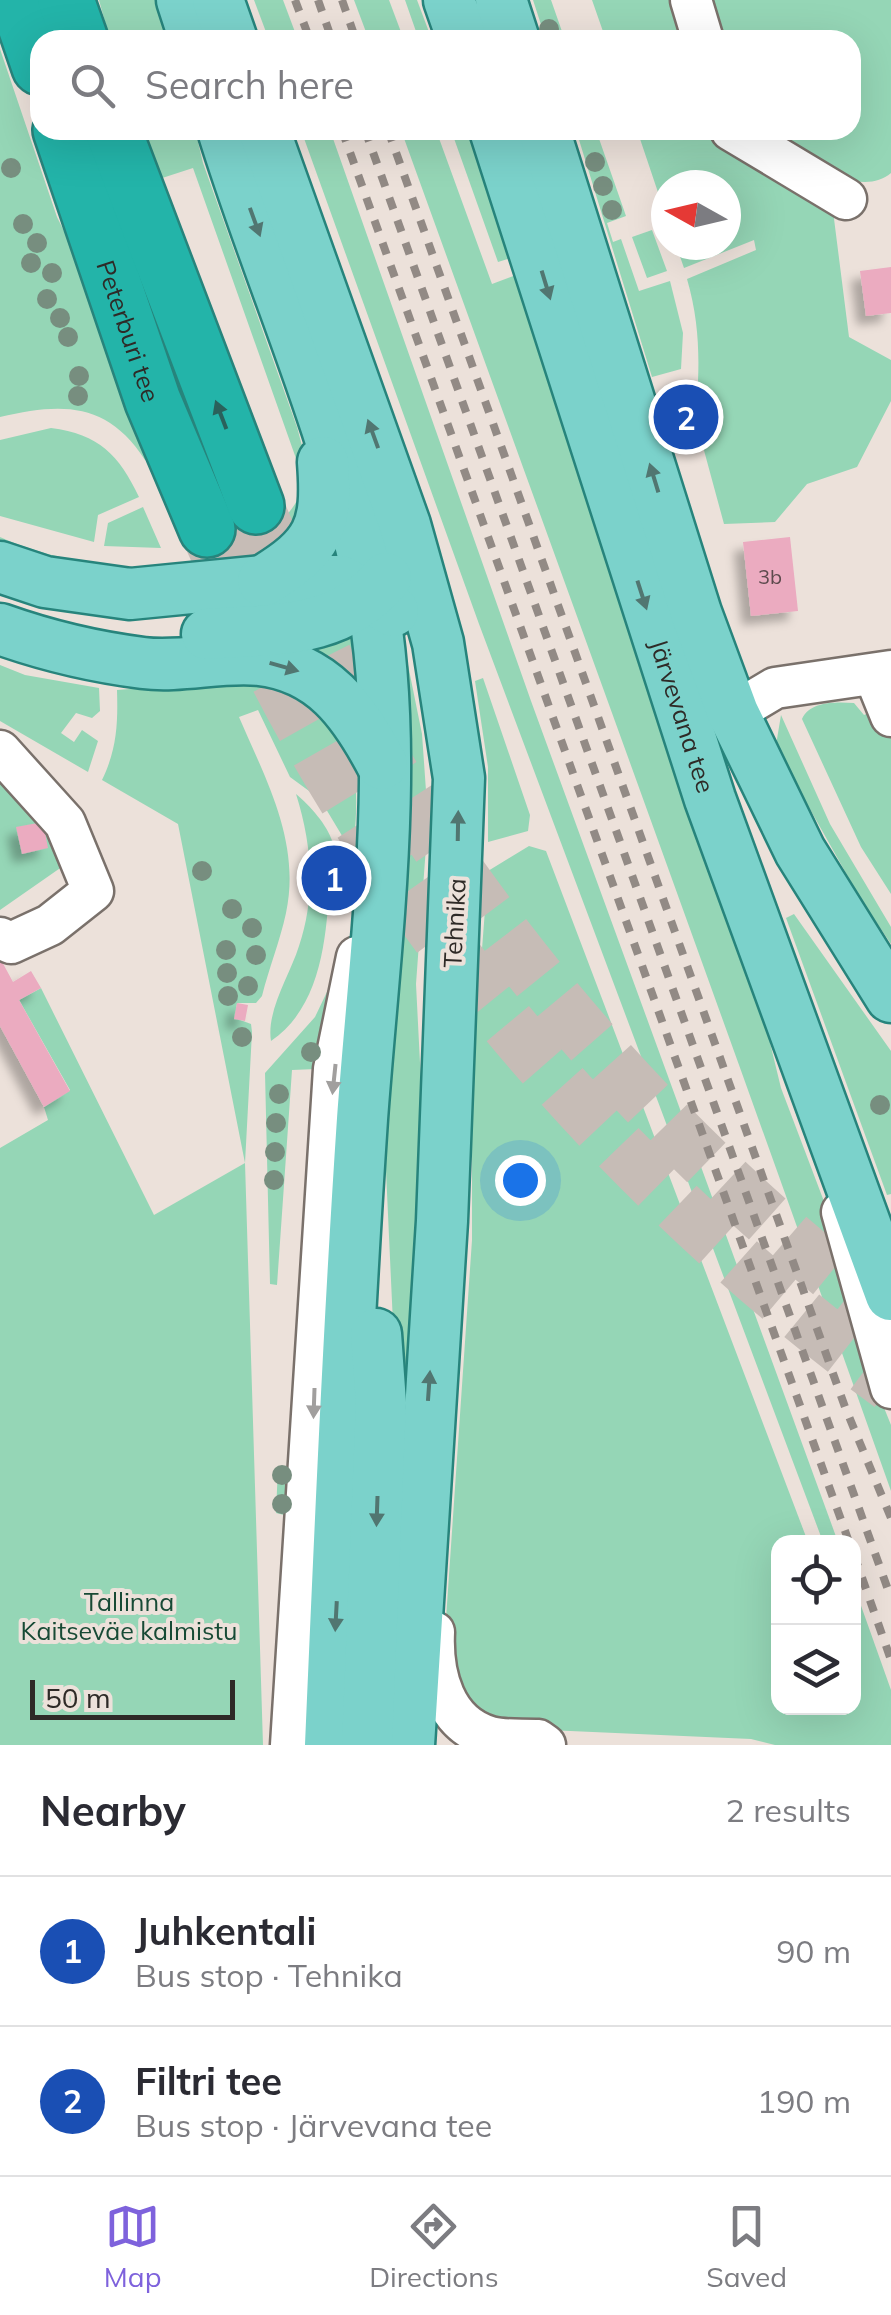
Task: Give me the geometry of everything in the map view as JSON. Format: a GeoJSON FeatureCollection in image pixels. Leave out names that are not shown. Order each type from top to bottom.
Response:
{"type":"FeatureCollection","features":[{"type":"Feature","properties":{"kind":"highway"},"geometry":{"type":"LineString","coordinates":[[18,0],[30,37]]}},
{"type":"Feature","properties":{"kind":"highway"},"geometry":{"type":"LineString","coordinates":[[66,0],[76,30]]}},
{"type":"Feature","properties":{"kind":"highway","name":"Peterburi tee"},"geometry":{"type":"LineString","coordinates":[[64,140],[154,400],[207,529]]}},
{"type":"Feature","properties":{"kind":"highway","name":"Peterburi tee"},"geometry":{"type":"LineString","coordinates":[[117,140],[256,506]]}},
{"type":"Feature","properties":{"kind":"main road"},"geometry":{"type":"LineString","coordinates":[[182,0],[191,30]]}},
{"type":"Feature","properties":{"kind":"main road"},"geometry":{"type":"LineString","coordinates":[[218,0],[228,30]]}},
{"type":"Feature","properties":{"kind":"main road"},"geometry":{"type":"LineString","coordinates":[[449,0],[460,30]]}},
{"type":"Feature","properties":{"kind":"main road"},"geometry":{"type":"LineString","coordinates":[[501,0],[511,30]]}},
{"type":"Feature","properties":{"kind":"main road"},"geometry":{"type":"LineString","coordinates":[[227,140],[318,397],[372,595],[382,764],[380,882],[359,1170],[330,1745]]}},
{"type":"Feature","properties":{"kind":"main road","name":"Tehnika"},"geometry":{"type":"LineString","coordinates":[[268,140],[406,525],[438,643],[459,778],[456,916],[446,1028],[442,1222],[408,1745]]}},
{"type":"Feature","properties":{"kind":"main road","name":"Järvevana tee"},"geometry":{"type":"LineString","coordinates":[[497,140],[517,192],[632,565],[771,973],[891,1295]]}},
{"type":"Feature","properties":{"kind":"main road","name":"Järvevana tee"},"geometry":{"type":"LineString","coordinates":[[547,140],[696,613],[732,713],[800,851],[891,996]]}},
{"type":"Feature","properties":{"kind":"main road"},"geometry":{"type":"LineString","coordinates":[[263,581],[302,557],[318,532],[326,502],[318,397]]}},
{"type":"Feature","properties":{"kind":"main road"},"geometry":{"type":"LineString","coordinates":[[84,651],[168,637],[310,624],[350,613],[372,595],[401,552],[406,525]]}},
{"type":"Feature","properties":{"kind":"main road"},"geometry":{"type":"LineString","coordinates":[[0,566],[45,582],[130,594],[263,581],[340,581],[372,595],[408,622],[447,699]]}},
{"type":"Feature","properties":{"kind":"main road"},"geometry":{"type":"LineString","coordinates":[[0,629],[144,663],[259,660],[302,672],[329,686],[359,721],[382,764]]}},
{"type":"Feature","properties":{"kind":"main road"},"geometry":{"type":"LineString","coordinates":[[823,1110],[891,1240]]}},
{"type":"Feature","properties":{"kind":"main road"},"geometry":{"type":"LineString","coordinates":[[359,1170],[381,1403],[368,1745]]}},
{"type":"Feature","properties":{"kind":"street"},"geometry":{"type":"LineString","coordinates":[[432,0],[446,30]]}},
{"type":"Feature","properties":{"kind":"street"},"geometry":{"type":"LineString","coordinates":[[691,0],[700,30]]}},
{"type":"Feature","properties":{"kind":"street"},"geometry":{"type":"LineString","coordinates":[[749,140],[846,199]]}},
{"type":"Feature","properties":{"kind":"street"},"geometry":{"type":"LineString","coordinates":[[732,713],[776,688],[886,676],[891,716]]}},
{"type":"Feature","properties":{"kind":"street"},"geometry":{"type":"LineString","coordinates":[[0,751],[65,823],[93,891],[82,905],[50,925],[11,944],[0,938]]}},
{"type":"Feature","properties":{"kind":"street"},"geometry":{"type":"LineString","coordinates":[[291,1745],[334,1070],[354,966],[380,882]]}},
{"type":"Feature","properties":{"kind":"street"},"geometry":{"type":"LineString","coordinates":[[823,1110],[850,1253],[891,1388]]}},
{"type":"Feature","properties":{"kind":"street"},"geometry":{"type":"LineString","coordinates":[[418,1553],[437,1583],[432,1660],[446,1702],[464,1723],[489,1737],[538,1740],[545,1745]]}},
{"type":"Feature","properties":{"kind":"green space"},"geometry":{"type":"Polygon","coordinates":[[[99,0],[165,0],[172,30],[107,30],[99,0]]]}},
{"type":"Feature","properties":{"kind":"green space"},"geometry":{"type":"Polygon","coordinates":[[[254,0],[283,0],[294,30],[265,30],[254,0]]]}},
{"type":"Feature","properties":{"kind":"green space"},"geometry":{"type":"Polygon","coordinates":[[[354,0],[389,0],[400,30],[365,30],[354,0]]]}},
{"type":"Feature","properties":{"kind":"green space"},"geometry":{"type":"Polygon","coordinates":[[[405,0],[417,0],[428,30],[416,30],[405,0]]]}},
{"type":"Feature","properties":{"kind":"green space"},"geometry":{"type":"Polygon","coordinates":[[[533,0],[551,0],[562,30],[543,30],[533,0]]]}},
{"type":"Feature","properties":{"kind":"green space"},"geometry":{"type":"Polygon","coordinates":[[[592,0],[685,0],[694,30],[602,30],[592,0]]]}},
{"type":"Feature","properties":{"kind":"green space"},"geometry":{"type":"Polygon","coordinates":[[[700,0],[891,0],[891,173],[876,181],[841,178],[769,140],[861,140],[861,30],[708,30],[700,0]]]}},
{"type":"Feature","properties":{"kind":"green space"},"geometry":{"type":"Polygon","coordinates":[[[0,49],[57,217],[100,303],[153,452],[145,460],[115,426],[81,411],[43,410],[0,417],[0,49]]]}},
{"type":"Feature","properties":{"kind":"green space"},"geometry":{"type":"Polygon","coordinates":[[[142,140],[197,140],[297,427],[313,487],[283,554],[128,576],[0,546],[0,537],[86,563],[134,568],[175,565],[273,526],[289,512],[300,493],[304,481],[193,168],[156,180],[142,140]]]}},
{"type":"Feature","properties":{"kind":"green space"},"geometry":{"type":"Polygon","coordinates":[[[305,140],[334,140],[531,701],[835,1535],[820,1535],[479,624],[305,140]]]}},
{"type":"Feature","properties":{"kind":"green space"},"geometry":{"type":"Polygon","coordinates":[[[405,140],[440,140],[492,284],[516,275],[511,258],[498,262],[455,140],[474,140],[493,183],[755,981],[781,1088],[828,1212],[874,1383],[891,1425],[891,1491],[405,140]]]}},
{"type":"Feature","properties":{"kind":"green space"},"geometry":{"type":"Polygon","coordinates":[[[579,140],[599,140],[626,216],[607,223],[613,242],[621,239],[639,291],[670,281],[683,333],[681,369],[652,377],[579,140]]]}},
{"type":"Feature","properties":{"kind":"green space"},"geometry":{"type":"Polygon","coordinates":[[[640,140],[741,140],[832,203],[849,337],[891,360],[891,401],[857,467],[807,484],[775,522],[724,524],[702,443],[694,436],[698,338],[687,279],[741,260],[741,256],[756,250],[754,240],[741,245],[741,170],[651,172],[640,140]]]}},
{"type":"Feature","properties":{"kind":"green space"},"geometry":{"type":"Polygon","coordinates":[[[651,230],[651,260],[663,260],[667,271],[647,278],[632,237],[651,230]]]}},
{"type":"Feature","properties":{"kind":"green space"},"geometry":{"type":"Polygon","coordinates":[[[681,260],[704,260],[684,268],[681,260]]]}},
{"type":"Feature","properties":{"kind":"green space"},"geometry":{"type":"Polygon","coordinates":[[[51,428],[82,435],[106,449],[124,469],[139,497],[98,515],[94,542],[0,516],[0,440],[51,428]]]}},
{"type":"Feature","properties":{"kind":"green space"},"geometry":{"type":"Polygon","coordinates":[[[143,507],[161,548],[104,546],[108,523],[143,507]]]}},
{"type":"Feature","properties":{"kind":"green space"},"geometry":{"type":"Polygon","coordinates":[[[354,638],[359,679],[356,682],[313,648],[315,642],[354,638]]]}},
{"type":"Feature","properties":{"kind":"green space"},"geometry":{"type":"Polygon","coordinates":[[[407,660],[422,734],[428,819],[416,984],[423,1122],[411,1413],[397,1411],[384,1127],[396,662],[407,660]]]}},
{"type":"Feature","properties":{"kind":"green space"},"geometry":{"type":"Polygon","coordinates":[[[0,665],[25,675],[99,688],[100,711],[92,718],[76,713],[61,733],[74,742],[82,730],[98,741],[88,772],[0,721],[0,665]]]}},
{"type":"Feature","properties":{"kind":"green space"},"geometry":{"type":"Polygon","coordinates":[[[483,678],[530,815],[528,831],[488,842],[488,767],[475,681],[483,678]]]}},
{"type":"Feature","properties":{"kind":"green space"},"geometry":{"type":"Polygon","coordinates":[[[245,680],[305,702],[340,734],[350,754],[356,807],[354,841],[344,839],[320,799],[290,777],[258,710],[239,717],[270,788],[289,861],[284,923],[262,996],[256,1003],[237,1003],[235,1018],[251,1024],[252,1032],[245,1163],[178,824],[102,780],[116,736],[117,690],[245,680]]]}},
{"type":"Feature","properties":{"kind":"green space"},"geometry":{"type":"Polygon","coordinates":[[[854,703],[864,715],[875,710],[891,734],[891,894],[861,847],[802,719],[817,706],[854,703]]]}},
{"type":"Feature","properties":{"kind":"green space"},"geometry":{"type":"Polygon","coordinates":[[[781,715],[830,824],[891,927],[891,944],[860,898],[784,763],[776,745],[781,715]]]}},
{"type":"Feature","properties":{"kind":"green space"},"geometry":{"type":"Polygon","coordinates":[[[0,776],[47,816],[66,864],[0,910],[0,776]]]}},
{"type":"Feature","properties":{"kind":"green space"},"geometry":{"type":"Polygon","coordinates":[[[296,794],[327,829],[334,854],[324,942],[312,987],[289,1026],[271,1041],[275,1005],[299,946],[310,889],[306,832],[296,794]]]}},
{"type":"Feature","properties":{"kind":"green space"},"geometry":{"type":"Polygon","coordinates":[[[529,846],[546,851],[805,1535],[771,1535],[771,1715],[861,1715],[861,1606],[891,1690],[891,1745],[775,1745],[751,1739],[504,1728],[469,1713],[444,1648],[472,1240],[472,1079],[488,871],[529,846]]]}},
{"type":"Feature","properties":{"kind":"green space"},"geometry":{"type":"Polygon","coordinates":[[[794,914],[891,1051],[891,1194],[887,1195],[786,918],[794,914]]]}},
{"type":"Feature","properties":{"kind":"green space"},"geometry":{"type":"Polygon","coordinates":[[[336,973],[316,1069],[292,1070],[277,1285],[270,1284],[265,1073],[315,1017],[336,973]]]}},
{"type":"Feature","properties":{"kind":"green space","name":"Tallinna Kaitseväe kalmistu"},"geometry":{"type":"Polygon","coordinates":[[[41,988],[154,1215],[245,1163],[263,1745],[0,1745],[0,1148],[48,1120],[44,1107],[70,1090],[19,1000],[41,988]]]}},
{"type":"Feature","properties":{"kind":"green space"},"geometry":{"type":"Polygon","coordinates":[[[278,1466],[300,1472],[288,1516],[276,1513],[278,1466]]]}},
{"type":"Feature","properties":{"kind":"building"},"geometry":{"type":"Polygon","coordinates":[[[891,267],[891,313],[866,316],[860,271],[891,267]]]}},
{"type":"Feature","properties":{"kind":"building"},"geometry":{"type":"Polygon","coordinates":[[[790,537],[798,611],[751,616],[743,542],[790,537]]]}},
{"type":"Feature","properties":{"kind":"building"},"geometry":{"type":"Polygon","coordinates":[[[43,822],[48,848],[22,854],[16,827],[43,822]]]}},
{"type":"Feature","properties":{"kind":"building"},"geometry":{"type":"Polygon","coordinates":[[[0,958],[13,982],[31,971],[41,988],[19,1000],[70,1091],[44,1107],[0,1026],[0,958]]]}},
{"type":"Feature","properties":{"kind":"building"},"geometry":{"type":"Polygon","coordinates":[[[237,1003],[248,1005],[245,1021],[234,1019],[237,1003]]]}},
{"type":"Feature","properties":{"kind":"tunnel"},"geometry":{"type":"LineString","coordinates":[[256,506],[318,644],[361,724],[414,809],[532,971],[665,1122],[737,1192],[891,1320]]}},
{"type":"Feature","properties":{"kind":"tunnel"},"geometry":{"type":"LineString","coordinates":[[207,529],[283,688],[366,832],[495,1009],[644,1173],[806,1319],[891,1385]]}},
{"type":"Feature","properties":{"kind":"railway"},"geometry":{"type":"LineString","coordinates":[[295,0],[306,30]]}},
{"type":"Feature","properties":{"kind":"railway"},"geometry":{"type":"LineString","coordinates":[[318,0],[328,30]]}},
{"type":"Feature","properties":{"kind":"railway"},"geometry":{"type":"LineString","coordinates":[[342,0],[352,30]]}},
{"type":"Feature","properties":{"kind":"railway"},"geometry":{"type":"LineString","coordinates":[[346,140],[846,1535]]}},
{"type":"Feature","properties":{"kind":"railway"},"geometry":{"type":"LineString","coordinates":[[369,140],[891,1598]]}},
{"type":"Feature","properties":{"kind":"railway"},"geometry":{"type":"LineString","coordinates":[[392,140],[845,1407],[891,1518]]}},
{"type":"Feature","properties":{"kind":"railway"},"geometry":{"type":"LineString","coordinates":[[861,1575],[891,1660]]}},
{"type":"Feature","properties":{"kind":"place","name":"Filtri tee"},"geometry":{"type":"Point","coordinates":[686,417]}},
{"type":"Feature","properties":{"kind":"place","name":"Juhkentali"},"geometry":{"type":"Point","coordinates":[334,878]}}]}
